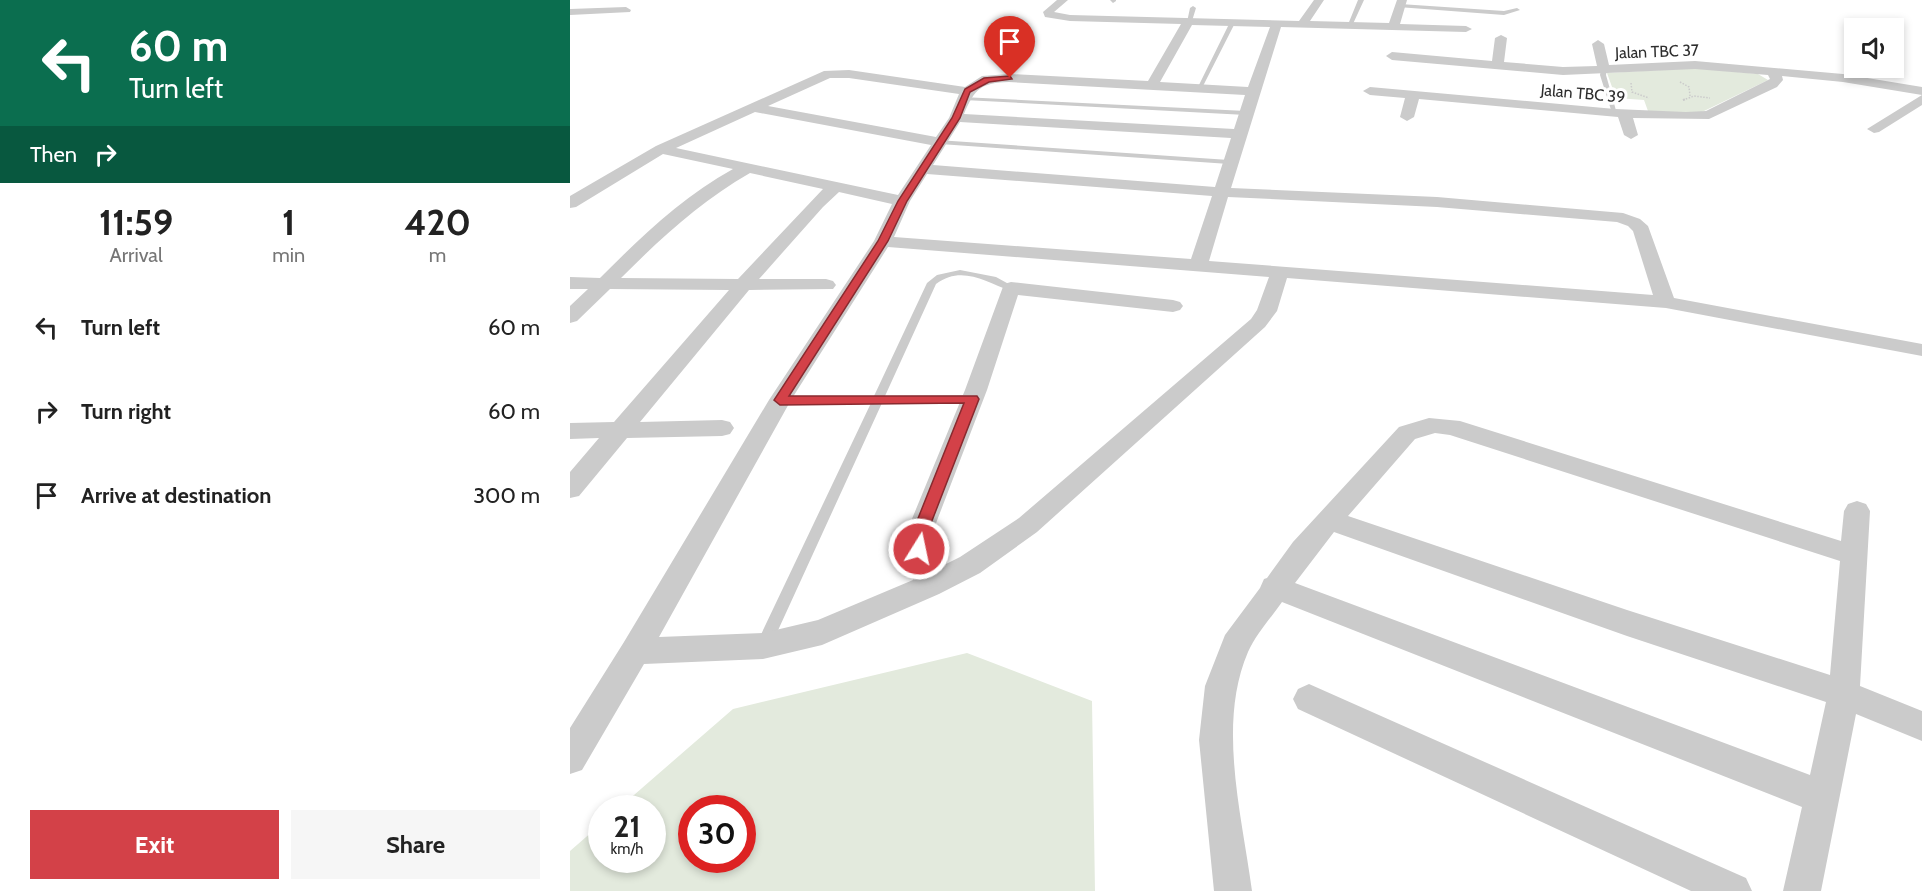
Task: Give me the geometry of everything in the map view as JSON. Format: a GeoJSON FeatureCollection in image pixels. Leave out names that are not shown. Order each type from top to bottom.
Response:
{"type":"FeatureCollection","features":[{"type":"Feature","properties":{"kind":"street"},"geometry":{"type":"LineString","coordinates":[[1063,0],[1050,9],[1049,15],[1070,18],[1466,28]]}},
{"type":"Feature","properties":{"kind":"street"},"geometry":{"type":"LineString","coordinates":[[1303,24],[1319,0]]}},
{"type":"Feature","properties":{"kind":"street"},"geometry":{"type":"LineString","coordinates":[[1393,27],[1401,3]]}},
{"type":"Feature","properties":{"kind":"street"},"geometry":{"type":"LineString","coordinates":[[570,12],[626,10]]}},
{"type":"Feature","properties":{"kind":"street"},"geometry":{"type":"LineString","coordinates":[[1152,85],[1189,21]]}},
{"type":"Feature","properties":{"kind":"street"},"geometry":{"type":"LineString","coordinates":[[1201,257],[1252,91],[1277,23]]}},
{"type":"Feature","properties":{"kind":"street"},"geometry":{"type":"LineString","coordinates":[[1498,65],[1501,38]]}},
{"type":"Feature","properties":{"kind":"street"},"geometry":{"type":"LineString","coordinates":[[1598,44],[1604,69]]}},
{"type":"Feature","properties":{"kind":"street","name":"Jalan TBC 37"},"geometry":{"type":"LineString","coordinates":[[1392,56],[1563,70],[1695,65],[1843,78],[1922,92]]}},
{"type":"Feature","properties":{"kind":"street","name":"Jalan TBC 39"},"geometry":{"type":"LineString","coordinates":[[1370,91],[1619,113],[1709,115],[1772,84],[1777,80],[1773,72]]}},
{"type":"Feature","properties":{"kind":"street"},"geometry":{"type":"LineString","coordinates":[[570,203],[661,149],[754,108],[810,80],[838,73],[966,94]]}},
{"type":"Feature","properties":{"kind":"street"},"geometry":{"type":"LineString","coordinates":[[570,758],[635,651],[780,400],[887,234],[902,201],[956,118],[966,94],[978,83],[997,78],[1252,91]]}},
{"type":"Feature","properties":{"kind":"street"},"geometry":{"type":"LineString","coordinates":[[1407,117],[1413,95]]}},
{"type":"Feature","properties":{"kind":"street"},"geometry":{"type":"LineString","coordinates":[[1874,129],[1922,99]]}},
{"type":"Feature","properties":{"kind":"street"},"geometry":{"type":"LineString","coordinates":[[754,108],[940,142]]}},
{"type":"Feature","properties":{"kind":"street"},"geometry":{"type":"LineString","coordinates":[[1619,113],[1630,135]]}},
{"type":"Feature","properties":{"kind":"street"},"geometry":{"type":"LineString","coordinates":[[956,118],[1240,134]]}},
{"type":"Feature","properties":{"kind":"street"},"geometry":{"type":"LineString","coordinates":[[661,149],[902,201]]}},
{"type":"Feature","properties":{"kind":"street"},"geometry":{"type":"LineString","coordinates":[[570,317],[684,209],[723,180],[747,168]]}},
{"type":"Feature","properties":{"kind":"street"},"geometry":{"type":"LineString","coordinates":[[924,169],[1221,192],[1437,202],[1617,217],[1629,220],[1641,229],[1662,294]]}},
{"type":"Feature","properties":{"kind":"street"},"geometry":{"type":"LineString","coordinates":[[570,489],[799,222],[836,186]]}},
{"type":"Feature","properties":{"kind":"street"},"geometry":{"type":"LineString","coordinates":[[887,234],[1662,294],[1922,350]]}},
{"type":"Feature","properties":{"kind":"street"},"geometry":{"type":"LineString","coordinates":[[1201,257],[1280,271],[1662,294]]}},
{"type":"Feature","properties":{"kind":"street"},"geometry":{"type":"LineString","coordinates":[[635,651],[763,646],[822,632],[929,586],[970,565],[1028,525],[1258,323],[1267,311],[1280,271]]}},
{"type":"Feature","properties":{"kind":"street"},"geometry":{"type":"LineString","coordinates":[[570,283],[826,285]]}},
{"type":"Feature","properties":{"kind":"street"},"geometry":{"type":"LineString","coordinates":[[929,586],[919,549],[920,531],[972,399],[1011,288],[1173,306]]}},
{"type":"Feature","properties":{"kind":"street"},"geometry":{"type":"LineString","coordinates":[[1233,891],[1215,740],[1221,686],[1236,644],[1274,587],[1329,520],[1398,441],[1419,427],[1434,424],[1463,431],[1852,555]]}},
{"type":"Feature","properties":{"kind":"street"},"geometry":{"type":"LineString","coordinates":[[570,431],[618,432],[722,428]]}},
{"type":"Feature","properties":{"kind":"street"},"geometry":{"type":"LineString","coordinates":[[1802,891],[1844,694],[1852,555],[1857,511]]}},
{"type":"Feature","properties":{"kind":"street"},"geometry":{"type":"LineString","coordinates":[[1329,520],[1627,623],[1844,694],[1922,726]]}},
{"type":"Feature","properties":{"kind":"street"},"geometry":{"type":"LineString","coordinates":[[1274,587],[1822,797]]}},
{"type":"Feature","properties":{"kind":"street"},"geometry":{"type":"LineString","coordinates":[[1309,699],[1733,891]]}},
{"type":"Feature","properties":{"kind":"lane"},"geometry":{"type":"LineString","coordinates":[[1349,26],[1361,0]]}},
{"type":"Feature","properties":{"kind":"lane"},"geometry":{"type":"LineString","coordinates":[[1401,3],[1504,13],[1517,10]]}},
{"type":"Feature","properties":{"kind":"lane"},"geometry":{"type":"LineString","coordinates":[[1189,21],[1193,8]]}},
{"type":"Feature","properties":{"kind":"lane"},"geometry":{"type":"LineString","coordinates":[[1199,88],[1233,21]]}},
{"type":"Feature","properties":{"kind":"lane"},"geometry":{"type":"LineString","coordinates":[[1604,69],[1619,113]]}},
{"type":"Feature","properties":{"kind":"lane"},"geometry":{"type":"LineString","coordinates":[[966,94],[1245,113]]}},
{"type":"Feature","properties":{"kind":"lane"},"geometry":{"type":"LineString","coordinates":[[940,142],[1229,162]]}},
{"type":"Feature","properties":{"kind":"lane"},"geometry":{"type":"LineString","coordinates":[[763,646],[932,283],[937,277],[947,274],[983,275],[996,279],[1011,288]]}},
{"type":"Feature","properties":{"kind":"lane"},"geometry":{"type":"LineString","coordinates":[[780,400],[972,399]]}},
{"type":"Feature","properties":{"kind":"path"},"geometry":{"type":"LineString","coordinates":[[1637,81],[1631,83],[1632,92],[1653,100]]}},
{"type":"Feature","properties":{"kind":"path"},"geometry":{"type":"LineString","coordinates":[[1677,81],[1686,84],[1693,83]]}},
{"type":"Feature","properties":{"kind":"path"},"geometry":{"type":"LineString","coordinates":[[1686,84],[1689,87],[1690,96]]}},
{"type":"Feature","properties":{"kind":"shaded area"},"geometry":{"type":"Polygon","coordinates":[[[1696,68],[1758,74],[1768,80],[1702,112],[1678,113],[1648,111],[1644,100],[1616,98],[1607,73],[1696,68]]]}},
{"type":"Feature","properties":{"kind":"shaded area"},"geometry":{"type":"Polygon","coordinates":[[[967,653],[1092,701],[1095,891],[570,891],[570,851],[588,835],[588,873],[666,873],[666,795],[634,795],[733,709],[967,653]]]}},
{"type":"Feature","properties":{"kind":"route"},"geometry":{"type":"LineString","coordinates":[[919,549],[920,531],[972,399],[780,400],[891,228],[902,201],[956,118],[967,91],[987,80],[1010,78]]}}]}
